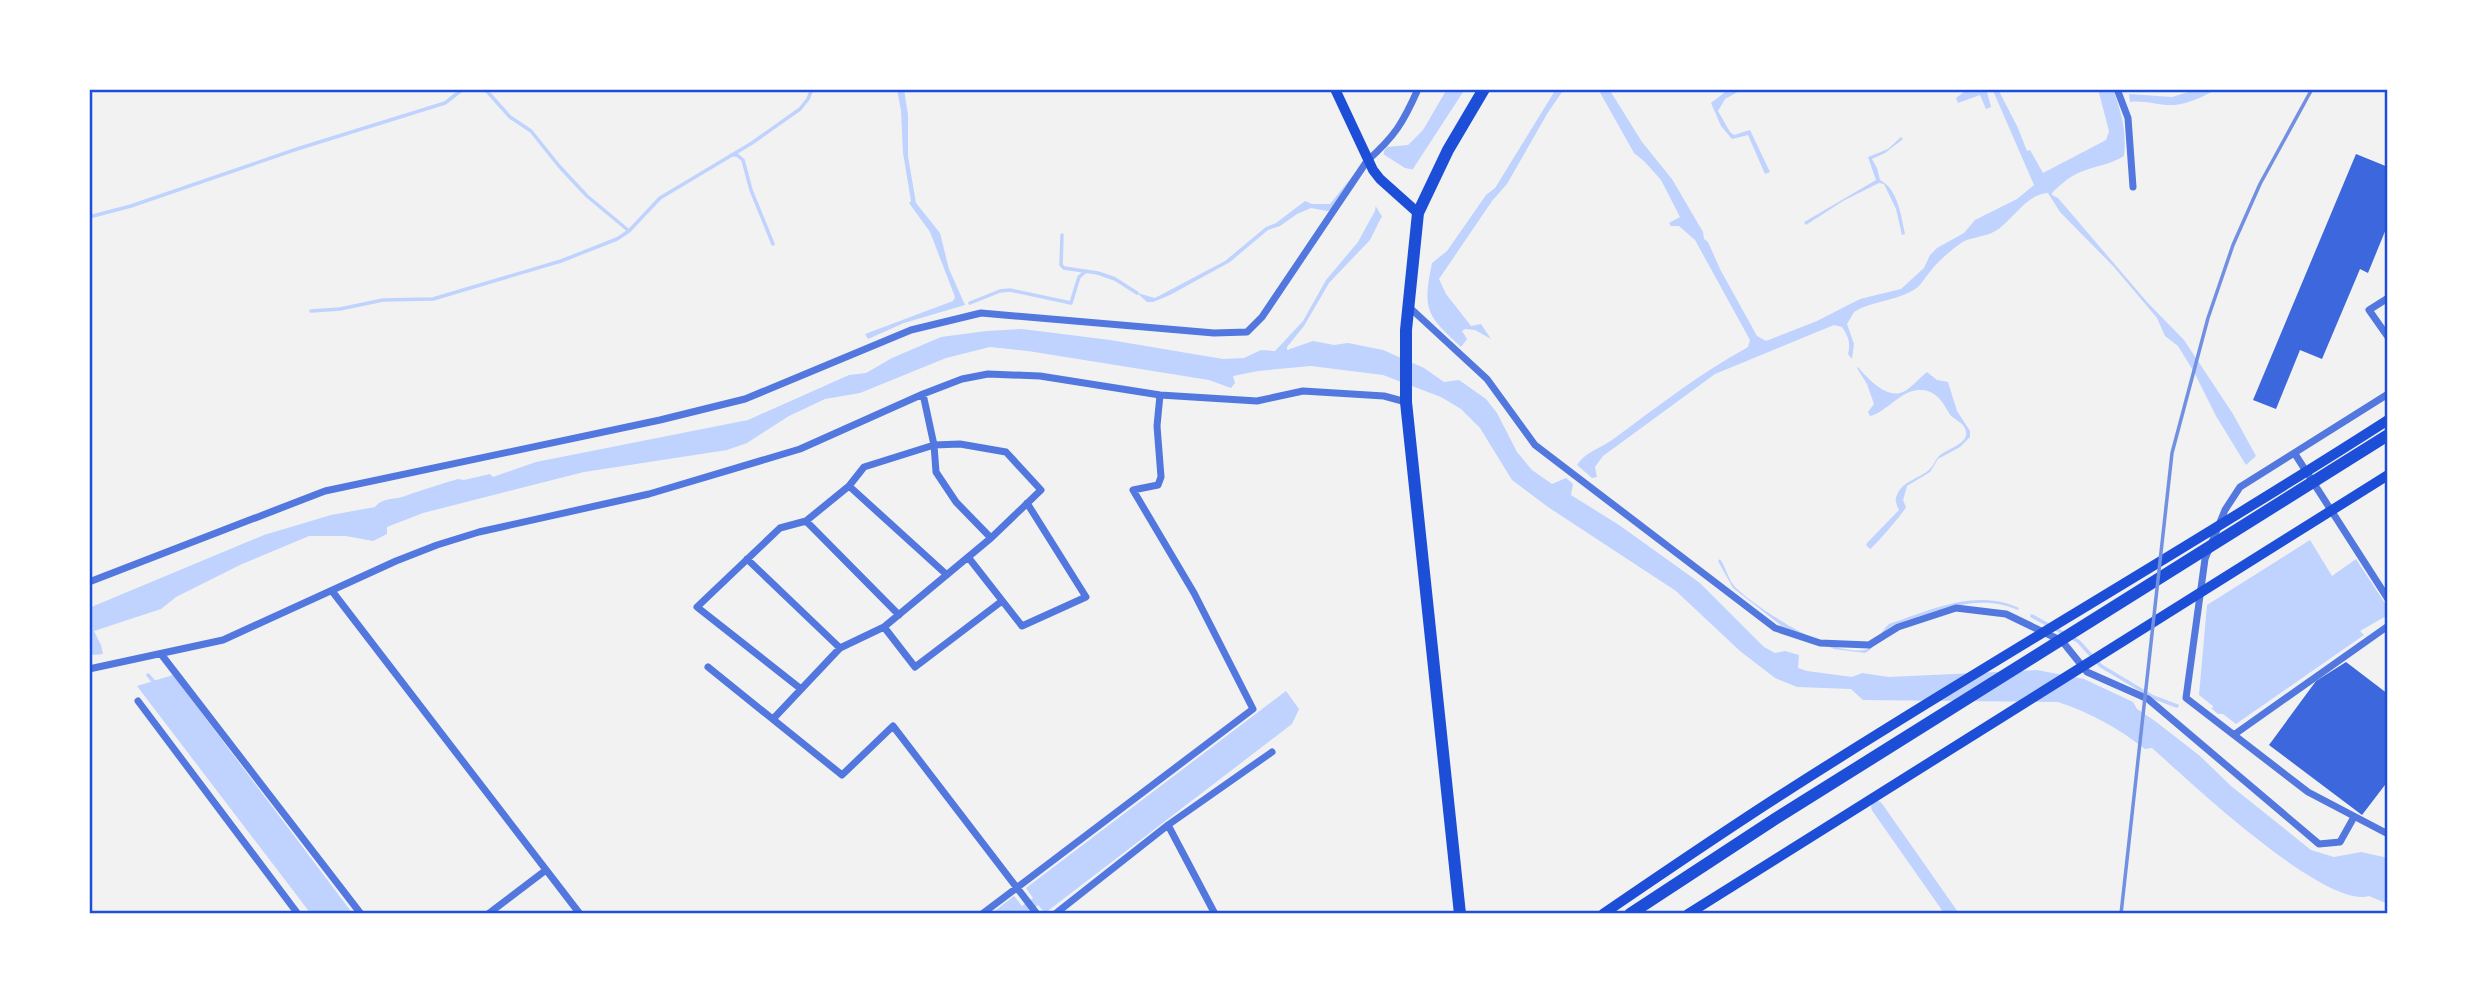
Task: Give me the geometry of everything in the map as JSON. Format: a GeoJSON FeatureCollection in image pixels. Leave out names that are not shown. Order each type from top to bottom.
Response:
{"type":"FeatureCollection","features":[{"type":"Feature","properties":{"kind":"highway"},"geometry":{"type":"LineString","coordinates":[[1460,914],[1406,402],[1406,330],[1418,213],[1448,150],[1484,89]]}},
{"type":"Feature","properties":{"kind":"highway"},"geometry":{"type":"LineString","coordinates":[[1628,914],[2388,435]]}},
{"type":"Feature","properties":{"kind":"main road"},"geometry":{"type":"LineString","coordinates":[[1335,89],[1370,165],[1398,196],[1418,213]]}},
{"type":"Feature","properties":{"kind":"main road"},"geometry":{"type":"LineString","coordinates":[[1604,914],[1784,792],[2236,517],[2388,421]]}},
{"type":"Feature","properties":{"kind":"main road"},"geometry":{"type":"LineString","coordinates":[[1688,914],[2388,475]]}},
{"type":"Feature","properties":{"kind":"main road"},"geometry":{"type":"LineString","coordinates":[[1626,898],[1628,914]]}},
{"type":"Feature","properties":{"kind":"street"},"geometry":{"type":"LineString","coordinates":[[89,582],[326,491],[660,420],[746,399],[911,330],[981,313],[1214,334],[1247,332],[1262,317],[1382,148],[1404,123],[1418,89]]}},
{"type":"Feature","properties":{"kind":"street"},"geometry":{"type":"LineString","coordinates":[[2118,89],[2128,118],[2133,187]]}},
{"type":"Feature","properties":{"kind":"street"},"geometry":{"type":"LineString","coordinates":[[2388,298],[2369,310],[2388,337]]}},
{"type":"Feature","properties":{"kind":"street"},"geometry":{"type":"LineString","coordinates":[[1408,305],[1488,379],[1535,445],[1775,628],[1819,643],[1869,645],[1898,627],[1956,608],[2006,614],[2062,641],[2087,672],[2148,699],[2319,844],[2340,842],[2354,817]]}},
{"type":"Feature","properties":{"kind":"street"},"geometry":{"type":"LineString","coordinates":[[89,669],[223,640],[437,545],[649,494],[800,449],[923,394],[962,379],[988,373],[1040,376],[1160,396],[1257,401],[1303,391],[1384,396],[1406,402]]}},
{"type":"Feature","properties":{"kind":"street"},"geometry":{"type":"LineString","coordinates":[[923,394],[934,445],[936,472],[956,502],[991,538]]}},
{"type":"Feature","properties":{"kind":"street"},"geometry":{"type":"LineString","coordinates":[[2388,394],[2241,487],[2225,510],[2205,559],[2186,698],[2308,792],[2388,834]]}},
{"type":"Feature","properties":{"kind":"street"},"geometry":{"type":"LineString","coordinates":[[982,914],[1254,709],[1194,593],[1133,490],[1158,485],[1161,477],[1157,426],[1160,396]]}},
{"type":"Feature","properties":{"kind":"street"},"geometry":{"type":"LineString","coordinates":[[773,719],[840,648],[884,627],[991,538],[1041,490],[1006,452],[961,444],[934,445],[863,467],[849,486],[806,521],[780,528],[697,607],[801,689]]}},
{"type":"Feature","properties":{"kind":"street"},"geometry":{"type":"LineString","coordinates":[[2295,454],[2388,598]]}},
{"type":"Feature","properties":{"kind":"street"},"geometry":{"type":"LineString","coordinates":[[849,486],[947,575]]}},
{"type":"Feature","properties":{"kind":"street"},"geometry":{"type":"LineString","coordinates":[[968,557],[1022,626],[1086,597],[1027,503]]}},
{"type":"Feature","properties":{"kind":"street"},"geometry":{"type":"LineString","coordinates":[[806,521],[899,615]]}},
{"type":"Feature","properties":{"kind":"street"},"geometry":{"type":"LineString","coordinates":[[747,559],[840,648]]}},
{"type":"Feature","properties":{"kind":"street"},"geometry":{"type":"LineString","coordinates":[[332,591],[580,914]]}},
{"type":"Feature","properties":{"kind":"street"},"geometry":{"type":"LineString","coordinates":[[884,627],[915,667],[1002,601]]}},
{"type":"Feature","properties":{"kind":"street"},"geometry":{"type":"LineString","coordinates":[[2235,734],[2388,626]]}},
{"type":"Feature","properties":{"kind":"street"},"geometry":{"type":"LineString","coordinates":[[161,654],[361,914]]}},
{"type":"Feature","properties":{"kind":"street"},"geometry":{"type":"LineString","coordinates":[[708,667],[842,775],[893,726],[1037,914]]}},
{"type":"Feature","properties":{"kind":"street"},"geometry":{"type":"LineString","coordinates":[[138,701],[298,914]]}},
{"type":"Feature","properties":{"kind":"street"},"geometry":{"type":"LineString","coordinates":[[1055,914],[1168,825],[1272,751]]}},
{"type":"Feature","properties":{"kind":"street"},"geometry":{"type":"LineString","coordinates":[[1168,825],[1215,914]]}},
{"type":"Feature","properties":{"kind":"street"},"geometry":{"type":"LineString","coordinates":[[488,914],[546,870]]}},
{"type":"Feature","properties":{"kind":"water"},"geometry":{"type":"Polygon","coordinates":[[[897,89],[904,89],[908,115],[908,156],[916,203],[940,233],[949,269],[965,305],[904,323],[868,339],[865,334],[953,301],[955,297],[930,232],[909,203],[911,201],[897,89]]]}},
{"type":"Feature","properties":{"kind":"water"},"geometry":{"type":"Polygon","coordinates":[[[1447,89],[1465,89],[1381,218],[1370,240],[1329,283],[1287,350],[1313,341],[1334,345],[1348,343],[1383,350],[1424,368],[1444,382],[1459,380],[1486,399],[1497,413],[1517,452],[1532,470],[1552,484],[1566,478],[1573,484],[1571,495],[1619,525],[1700,583],[1764,647],[1775,653],[1785,651],[1799,655],[1798,668],[1852,677],[1862,673],[1889,677],[2037,670],[2084,679],[2133,702],[2137,709],[2200,756],[2231,786],[2311,850],[2334,857],[2361,852],[2388,858],[2388,904],[2369,896],[2348,895],[2321,883],[2290,863],[2224,812],[2152,748],[2145,749],[2125,734],[2070,706],[2058,702],[1863,700],[1851,689],[1797,687],[1775,678],[1740,651],[1676,591],[1548,507],[1512,480],[1480,428],[1461,409],[1441,397],[1383,375],[1311,366],[1233,376],[1235,383],[1231,388],[1209,380],[990,347],[946,358],[860,393],[825,399],[789,416],[747,443],[727,450],[584,472],[423,513],[387,527],[387,534],[373,541],[346,536],[309,536],[242,564],[176,597],[161,609],[94,631],[103,654],[93,655],[89,647],[89,608],[264,535],[331,515],[375,507],[385,500],[458,479],[490,474],[493,477],[536,462],[748,420],[849,375],[866,373],[892,358],[941,337],[1022,329],[1110,340],[1223,359],[1244,358],[1261,350],[1275,351],[1303,321],[1326,280],[1358,242],[1375,211],[1384,151],[1387,147],[1408,145],[1423,130],[1447,89]]]}},
{"type":"Feature","properties":{"kind":"water"},"geometry":{"type":"Polygon","coordinates":[[[1556,89],[1564,89],[1507,184],[1492,201],[1439,279],[1446,294],[1471,326],[1481,324],[1491,339],[1475,330],[1465,329],[1462,331],[1467,339],[1461,347],[1434,319],[1430,311],[1428,292],[1432,263],[1447,251],[1486,195],[1495,188],[1556,89]]]}},
{"type":"Feature","properties":{"kind":"water"},"geometry":{"type":"Polygon","coordinates":[[[1598,89],[1609,89],[1642,142],[1672,179],[1757,336],[1766,341],[1817,321],[1860,299],[1901,289],[1924,268],[1937,248],[1964,233],[1975,220],[2017,199],[2034,185],[1994,93],[1991,90],[1987,92],[1991,107],[1986,109],[1980,95],[1958,103],[1956,98],[1968,89],[1998,89],[2027,151],[2030,150],[2043,173],[2106,140],[2109,131],[2098,89],[2113,89],[2123,122],[2124,156],[2076,174],[2052,195],[2058,198],[2147,302],[2184,340],[2233,414],[2256,456],[2246,465],[2178,346],[2165,336],[2157,318],[2114,267],[2060,212],[2048,193],[2028,201],[1996,231],[1961,243],[1912,291],[1854,312],[1847,324],[1854,344],[1852,359],[1848,354],[1846,333],[1842,327],[1834,325],[1715,374],[1603,456],[1595,467],[1597,477],[1592,478],[1577,465],[1584,457],[1695,380],[1748,347],[1750,340],[1695,240],[1679,226],[1671,226],[1669,223],[1680,217],[1661,180],[1634,153],[1598,89]]]}},
{"type":"Feature","properties":{"kind":"water"},"geometry":{"type":"Polygon","coordinates":[[[1729,89],[1743,89],[1725,99],[1718,111],[1734,135],[1750,130],[1770,172],[1765,174],[1748,135],[1732,139],[1721,126],[1711,103],[1729,89]]]}},
{"type":"Feature","properties":{"kind":"water"},"geometry":{"type":"Polygon","coordinates":[[[2198,89],[2217,89],[2180,104],[2130,102],[2129,94],[2172,97],[2198,89]]]}},
{"type":"Feature","properties":{"kind":"water"},"geometry":{"type":"Polygon","coordinates":[[[1901,137],[1903,139],[1885,153],[1872,159],[1880,180],[1886,184],[1895,196],[1905,234],[1902,235],[1896,209],[1884,184],[1879,183],[1843,201],[1806,225],[1804,222],[1876,180],[1868,157],[1888,149],[1901,137]]]}},
{"type":"Feature","properties":{"kind":"water"},"geometry":{"type":"Polygon","coordinates":[[[1355,173],[1335,210],[1311,208],[1297,214],[1280,226],[1268,230],[1230,262],[1170,295],[1147,302],[1137,293],[1155,298],[1225,261],[1266,227],[1276,223],[1305,201],[1312,204],[1330,204],[1355,173]]]}},
{"type":"Feature","properties":{"kind":"water"},"geometry":{"type":"Polygon","coordinates":[[[1858,367],[1877,386],[1894,393],[1907,390],[1927,372],[1937,380],[1948,382],[1957,411],[1970,431],[1970,437],[1960,447],[1938,459],[1930,472],[1907,486],[1903,500],[1906,507],[1870,549],[1867,543],[1899,510],[1896,499],[1899,490],[1930,469],[1939,456],[1964,440],[1966,432],[1938,398],[1931,392],[1922,390],[1901,396],[1870,416],[1868,412],[1874,404],[1858,367]]]}},
{"type":"Feature","properties":{"kind":"water"},"geometry":{"type":"Polygon","coordinates":[[[2310,540],[2332,576],[2356,559],[2388,608],[2388,615],[2360,631],[2364,635],[2236,724],[2223,714],[2218,714],[2212,709],[2213,706],[2199,695],[2207,605],[2310,540]]]}},
{"type":"Feature","properties":{"kind":"water"},"geometry":{"type":"Polygon","coordinates":[[[1720,559],[1735,587],[1777,619],[1815,639],[1850,650],[1867,649],[1889,624],[1954,603],[1986,600],[2019,608],[2018,610],[1993,603],[1955,606],[1892,626],[1865,653],[1834,649],[1782,626],[1733,588],[1718,561],[1720,559]]]}},
{"type":"Feature","properties":{"kind":"water"},"geometry":{"type":"Polygon","coordinates":[[[173,675],[353,914],[311,914],[137,686],[173,675]]]}},
{"type":"Feature","properties":{"kind":"water"},"geometry":{"type":"Polygon","coordinates":[[[1286,691],[1299,709],[1292,724],[1045,913],[1038,905],[1026,914],[991,914],[1014,896],[1022,906],[1033,898],[1026,888],[1286,691]]]}},
{"type":"Feature","properties":{"kind":"pier"},"geometry":{"type":"Polygon","coordinates":[[[1383,154],[1405,168],[1415,170],[1383,218],[1373,202],[1378,162],[1383,154]]]}},
{"type":"Feature","properties":{"kind":"building"},"geometry":{"type":"Polygon","coordinates":[[[2356,154],[2388,167],[2388,224],[2368,273],[2360,269],[2322,359],[2300,350],[2276,409],[2253,400],[2356,154]]]}},
{"type":"Feature","properties":{"kind":"building"},"geometry":{"type":"Polygon","coordinates":[[[2346,662],[2388,694],[2388,781],[2362,815],[2269,745],[2316,681],[2346,662]]]}},
{"type":"Feature","properties":{"kind":"waterway"},"geometry":{"type":"LineString","coordinates":[[89,217],[131,206],[297,149],[445,103],[463,89]]}},
{"type":"Feature","properties":{"kind":"waterway"},"geometry":{"type":"LineString","coordinates":[[485,89],[510,117],[531,131],[587,196],[629,231]]}},
{"type":"Feature","properties":{"kind":"waterway"},"geometry":{"type":"LineString","coordinates":[[311,311],[340,309],[383,300],[433,299],[561,261],[617,239],[629,231],[660,198],[752,143],[800,109],[812,89]]}},
{"type":"Feature","properties":{"kind":"waterway"},"geometry":{"type":"LineString","coordinates":[[731,155],[737,155],[743,160],[751,190],[773,244]]}},
{"type":"Feature","properties":{"kind":"waterway"},"geometry":{"type":"LineString","coordinates":[[1062,235],[1061,265],[1064,268],[1098,273],[1115,279],[1137,293]]}},
{"type":"Feature","properties":{"kind":"waterway"},"geometry":{"type":"LineString","coordinates":[[970,303],[1000,291],[1010,290],[1071,303],[1079,277],[1086,271]]}},
{"type":"Feature","properties":{"kind":"waterway"},"geometry":{"type":"LineString","coordinates":[[2032,616],[2065,634]]}},
{"type":"Feature","properties":{"kind":"waterway"},"geometry":{"type":"LineString","coordinates":[[2072,638],[2101,666],[2153,697],[2177,706]]}},
{"type":"Feature","properties":{"kind":"waterway"},"geometry":{"type":"LineString","coordinates":[[148,675],[155,683]]}},
{"type":"Feature","properties":{"kind":"waterway"},"geometry":{"type":"LineString","coordinates":[[1877,807],[1952,914]]}},
{"type":"Feature","properties":{"kind":"railway"},"geometry":{"type":"LineString","coordinates":[[2121,914],[2172,453],[2208,318],[2233,245],[2260,184],[2312,89]]}}]}
